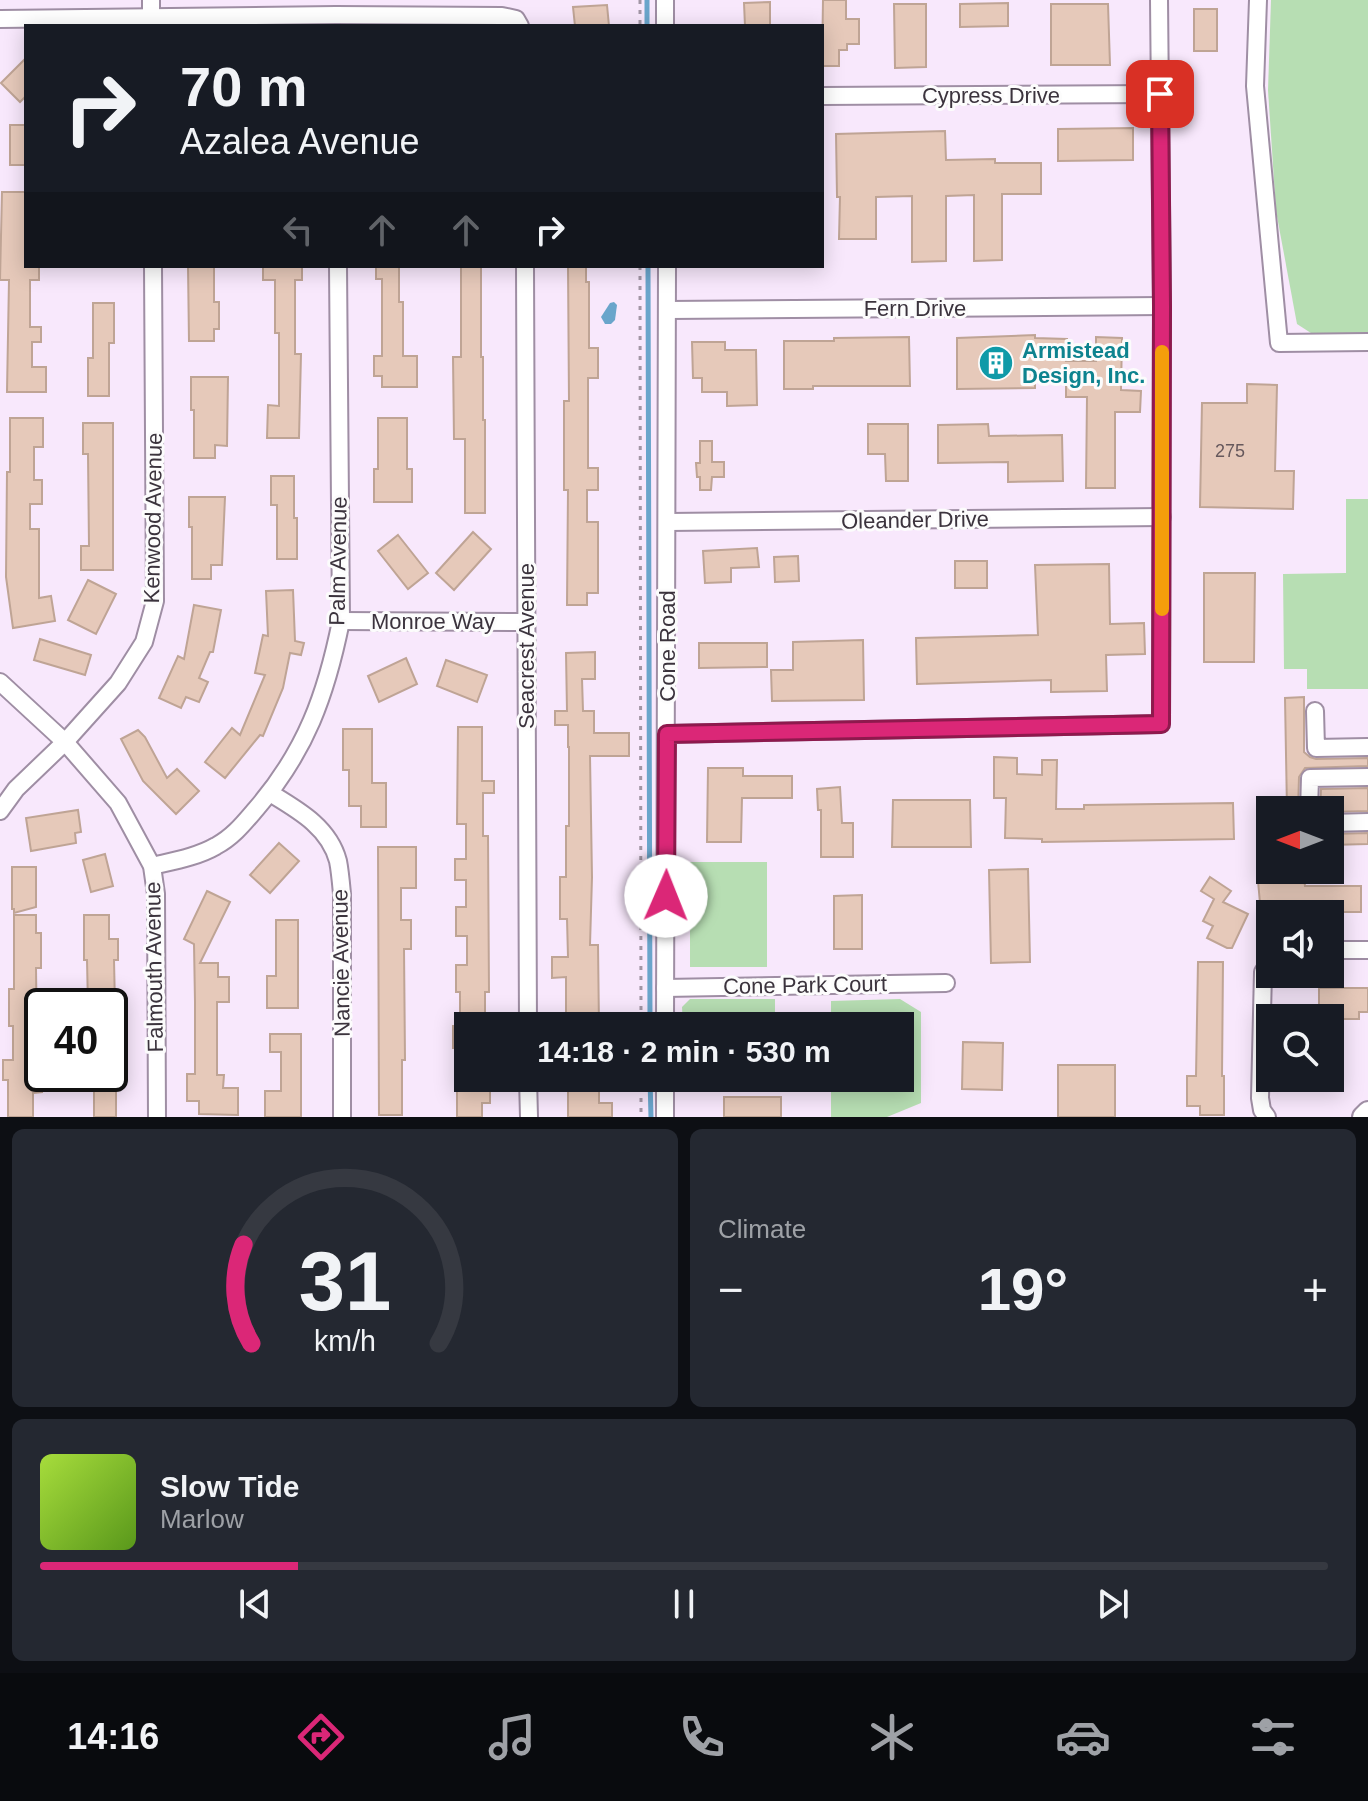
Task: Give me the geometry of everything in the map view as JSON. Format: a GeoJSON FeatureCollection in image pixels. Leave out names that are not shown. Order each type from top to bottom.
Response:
{"type":"FeatureCollection","features":[{"type":"Feature","properties":{"kind":"main road"},"geometry":{"type":"LineString","coordinates":[[1363,1117],[1368,1112]]}},
{"type":"Feature","properties":{"kind":"street"},"geometry":{"type":"LineString","coordinates":[[151,0],[151,22]]}},
{"type":"Feature","properties":{"kind":"street"},"geometry":{"type":"LineString","coordinates":[[665,0],[665,24]]}},
{"type":"Feature","properties":{"kind":"street"},"geometry":{"type":"LineString","coordinates":[[667,734],[1161,724],[1159,0]]}},
{"type":"Feature","properties":{"kind":"street"},"geometry":{"type":"LineString","coordinates":[[1258,0],[1255,86],[1279,343],[1368,342]]}},
{"type":"Feature","properties":{"kind":"street"},"geometry":{"type":"LineString","coordinates":[[0,19],[151,22],[502,16],[518,22]]}},
{"type":"Feature","properties":{"kind":"street","name":"Cypress Drive"},"geometry":{"type":"LineString","coordinates":[[824,96],[1160,94]]}},
{"type":"Feature","properties":{"kind":"street","name":"Kenwood Avenue"},"geometry":{"type":"LineString","coordinates":[[0,811],[16,789],[65,742],[118,683],[144,642],[155,601],[153,268]]}},
{"type":"Feature","properties":{"kind":"street","name":"Palm Avenue"},"geometry":{"type":"LineString","coordinates":[[152,866],[215,847],[236,833],[270,793],[299,749],[318,710],[332,665],[341,621],[338,268]]}},
{"type":"Feature","properties":{"kind":"street","name":"Seacrest Avenue"},"geometry":{"type":"LineString","coordinates":[[525,268],[528,1012]]}},
{"type":"Feature","properties":{"kind":"street","name":"Cone Road"},"geometry":{"type":"LineString","coordinates":[[665,1012],[667,268]]}},
{"type":"Feature","properties":{"kind":"street","name":"Fern Drive"},"geometry":{"type":"LineString","coordinates":[[668,310],[1162,306]]}},
{"type":"Feature","properties":{"kind":"street","name":"Oleander Drive"},"geometry":{"type":"LineString","coordinates":[[668,522],[1162,517]]}},
{"type":"Feature","properties":{"kind":"street","name":"Monroe Way"},"geometry":{"type":"LineString","coordinates":[[341,621],[526,622]]}},
{"type":"Feature","properties":{"kind":"street","name":"Falmouth Avenue"},"geometry":{"type":"LineString","coordinates":[[0,682],[65,742],[118,803],[152,866],[156,894],[157,1117]]}},
{"type":"Feature","properties":{"kind":"street"},"geometry":{"type":"LineString","coordinates":[[1315,711],[1316,748],[1368,747]]}},
{"type":"Feature","properties":{"kind":"street"},"geometry":{"type":"LineString","coordinates":[[1309,796],[1310,778],[1368,777]]}},
{"type":"Feature","properties":{"kind":"street","name":"Nancie Avenue"},"geometry":{"type":"LineString","coordinates":[[270,793],[310,818],[324,833],[338,860],[342,894],[342,1117]]}},
{"type":"Feature","properties":{"kind":"street"},"geometry":{"type":"LineString","coordinates":[[1344,823],[1368,822]]}},
{"type":"Feature","properties":{"kind":"street"},"geometry":{"type":"LineString","coordinates":[[1344,950],[1368,950]]}},
{"type":"Feature","properties":{"kind":"street","name":"Cone Park Court"},"geometry":{"type":"LineString","coordinates":[[665,988],[946,983]]}},
{"type":"Feature","properties":{"kind":"street"},"geometry":{"type":"LineString","coordinates":[[1263,988],[1260,1098],[1267,1117]]}},
{"type":"Feature","properties":{"kind":"street"},"geometry":{"type":"LineString","coordinates":[[528,1092],[529,1117]]}},
{"type":"Feature","properties":{"kind":"street"},"geometry":{"type":"LineString","coordinates":[[665,1092],[665,1117]]}},
{"type":"Feature","properties":{"kind":"path"},"geometry":{"type":"LineString","coordinates":[[640,0],[640,24]]}},
{"type":"Feature","properties":{"kind":"path"},"geometry":{"type":"LineString","coordinates":[[640,268],[641,1012]]}},
{"type":"Feature","properties":{"kind":"path"},"geometry":{"type":"LineString","coordinates":[[641,1092],[641,1117]]}},
{"type":"Feature","properties":{"kind":"green space"},"geometry":{"type":"Polygon","coordinates":[[[1271,0],[1368,0],[1368,334],[1314,335],[1297,324],[1276,211],[1268,90],[1271,0]]]}},
{"type":"Feature","properties":{"kind":"green space"},"geometry":{"type":"Polygon","coordinates":[[[1346,499],[1368,499],[1368,689],[1307,689],[1307,669],[1284,669],[1283,574],[1346,573],[1346,499]]]}},
{"type":"Feature","properties":{"kind":"green space"},"geometry":{"type":"Polygon","coordinates":[[[690,862],[767,862],[767,967],[690,967],[690,862]]]}},
{"type":"Feature","properties":{"kind":"green space"},"geometry":{"type":"Polygon","coordinates":[[[690,999],[775,999],[775,1012],[682,1012],[682,1007],[690,999]]]}},
{"type":"Feature","properties":{"kind":"green space"},"geometry":{"type":"Polygon","coordinates":[[[900,999],[921,1012],[921,1103],[887,1117],[831,1117],[831,1092],[914,1092],[914,1012],[831,1012],[831,1001],[900,999]]]}},
{"type":"Feature","properties":{"kind":"water"},"geometry":{"type":"Polygon","coordinates":[[[614,302],[617,305],[615,320],[605,324],[601,317],[614,302]]]}},
{"type":"Feature","properties":{"kind":"building"},"geometry":{"type":"Polygon","coordinates":[[[823,0],[846,0],[846,19],[859,19],[859,44],[847,44],[847,50],[839,50],[839,66],[824,66],[823,0]]]}},
{"type":"Feature","properties":{"kind":"building"},"geometry":{"type":"Polygon","coordinates":[[[770,2],[770,24],[745,24],[744,3],[770,2]]]}},
{"type":"Feature","properties":{"kind":"building"},"geometry":{"type":"Polygon","coordinates":[[[1008,3],[1008,26],[960,27],[960,4],[1008,3]]]}},
{"type":"Feature","properties":{"kind":"building"},"geometry":{"type":"Polygon","coordinates":[[[894,4],[926,4],[926,67],[895,68],[894,4]]]}},
{"type":"Feature","properties":{"kind":"building"},"geometry":{"type":"Polygon","coordinates":[[[1051,4],[1108,4],[1110,65],[1051,65],[1051,4]]]}},
{"type":"Feature","properties":{"kind":"building"},"geometry":{"type":"Polygon","coordinates":[[[607,5],[609,24],[575,24],[573,7],[607,5]]]}},
{"type":"Feature","properties":{"kind":"building"},"geometry":{"type":"Polygon","coordinates":[[[1194,9],[1217,9],[1217,51],[1194,51],[1194,9]]]}},
{"type":"Feature","properties":{"kind":"building"},"geometry":{"type":"Polygon","coordinates":[[[24,60],[24,98],[20,102],[1,83],[24,60]]]}},
{"type":"Feature","properties":{"kind":"building"},"geometry":{"type":"Polygon","coordinates":[[[10,125],[24,125],[24,165],[10,165],[10,125]]]}},
{"type":"Feature","properties":{"kind":"building"},"geometry":{"type":"Polygon","coordinates":[[[1133,128],[1133,160],[1058,161],[1058,129],[1133,128]]]}},
{"type":"Feature","properties":{"kind":"building"},"geometry":{"type":"Polygon","coordinates":[[[945,131],[946,160],[995,159],[995,163],[1041,163],[1041,194],[1002,194],[1002,260],[974,261],[974,195],[946,196],[946,261],[912,262],[912,196],[876,197],[876,239],[839,239],[836,134],[945,131]]]}},
{"type":"Feature","properties":{"kind":"building"},"geometry":{"type":"Polygon","coordinates":[[[2,192],[24,192],[24,268],[39,268],[39,280],[30,280],[30,327],[41,327],[41,342],[32,342],[32,367],[46,367],[46,392],[7,392],[9,280],[0,280],[2,192]]]}},
{"type":"Feature","properties":{"kind":"building"},"geometry":{"type":"Polygon","coordinates":[[[188,268],[214,268],[214,302],[219,302],[219,329],[214,329],[214,341],[189,341],[188,268]]]}},
{"type":"Feature","properties":{"kind":"building"},"geometry":{"type":"Polygon","coordinates":[[[263,268],[302,268],[302,280],[295,280],[295,354],[301,354],[299,438],[267,438],[268,405],[279,406],[279,333],[275,333],[275,280],[263,280],[263,268]]]}},
{"type":"Feature","properties":{"kind":"building"},"geometry":{"type":"Polygon","coordinates":[[[376,268],[399,268],[399,302],[403,302],[403,356],[417,356],[417,387],[382,387],[382,376],[374,376],[374,356],[382,356],[382,279],[376,279],[376,268]]]}},
{"type":"Feature","properties":{"kind":"building"},"geometry":{"type":"Polygon","coordinates":[[[461,268],[481,268],[485,513],[465,513],[465,439],[454,439],[453,357],[461,357],[461,268]]]}},
{"type":"Feature","properties":{"kind":"building"},"geometry":{"type":"Polygon","coordinates":[[[568,268],[586,268],[586,282],[589,282],[589,348],[598,348],[598,378],[588,378],[588,468],[598,468],[598,490],[587,490],[587,522],[598,522],[598,593],[587,593],[587,605],[567,605],[568,490],[564,490],[564,401],[569,401],[568,268]]]}},
{"type":"Feature","properties":{"kind":"building"},"geometry":{"type":"Polygon","coordinates":[[[93,303],[114,303],[114,343],[109,343],[109,396],[88,396],[88,358],[93,358],[93,303]]]}},
{"type":"Feature","properties":{"kind":"building"},"geometry":{"type":"Polygon","coordinates":[[[1035,335],[1035,338],[1067,339],[1066,361],[1096,361],[1096,337],[1122,338],[1121,390],[1141,391],[1140,412],[1115,412],[1115,488],[1086,488],[1087,397],[1066,397],[1066,379],[1035,378],[1035,388],[957,389],[957,338],[1035,335]]]}},
{"type":"Feature","properties":{"kind":"building"},"geometry":{"type":"Polygon","coordinates":[[[909,337],[910,386],[784,389],[784,341],[909,337]]]}},
{"type":"Feature","properties":{"kind":"building"},"geometry":{"type":"Polygon","coordinates":[[[692,342],[725,342],[725,350],[756,350],[757,405],[727,406],[727,392],[702,392],[702,378],[693,378],[692,342]]]}},
{"type":"Feature","properties":{"kind":"building"},"geometry":{"type":"Polygon","coordinates":[[[191,377],[228,377],[227,446],[215,445],[215,458],[194,458],[191,377]]]}},
{"type":"Feature","properties":{"kind":"building"},"geometry":{"type":"Polygon","coordinates":[[[1247,384],[1277,385],[1275,471],[1294,471],[1293,509],[1200,507],[1202,403],[1247,403],[1247,384]]]}},
{"type":"Feature","properties":{"kind":"building"},"geometry":{"type":"Polygon","coordinates":[[[10,418],[43,418],[43,447],[34,447],[34,480],[42,480],[42,504],[30,504],[30,529],[39,529],[39,598],[51,596],[55,621],[13,628],[6,577],[10,418]]]}},
{"type":"Feature","properties":{"kind":"building"},"geometry":{"type":"Polygon","coordinates":[[[378,418],[407,418],[407,469],[412,469],[412,502],[374,502],[374,469],[378,469],[378,418]]]}},
{"type":"Feature","properties":{"kind":"building"},"geometry":{"type":"Polygon","coordinates":[[[83,423],[113,423],[113,570],[81,570],[81,546],[89,546],[88,454],[83,454],[83,423]]]}},
{"type":"Feature","properties":{"kind":"building"},"geometry":{"type":"Polygon","coordinates":[[[868,424],[908,424],[908,481],[886,481],[885,454],[868,454],[868,424]]]}},
{"type":"Feature","properties":{"kind":"building"},"geometry":{"type":"Polygon","coordinates":[[[988,424],[989,436],[1062,435],[1063,481],[1008,482],[1008,462],[938,463],[938,425],[988,424]]]}},
{"type":"Feature","properties":{"kind":"building"},"geometry":{"type":"Polygon","coordinates":[[[700,441],[712,441],[712,462],[724,462],[724,477],[712,477],[711,490],[700,490],[700,477],[697,477],[700,441]]]}},
{"type":"Feature","properties":{"kind":"building"},"geometry":{"type":"Polygon","coordinates":[[[271,476],[294,476],[297,559],[277,559],[277,505],[271,505],[271,476]]]}},
{"type":"Feature","properties":{"kind":"building"},"geometry":{"type":"Polygon","coordinates":[[[189,497],[225,497],[222,565],[211,565],[211,579],[192,579],[189,497]]]}},
{"type":"Feature","properties":{"kind":"building"},"geometry":{"type":"Polygon","coordinates":[[[473,532],[491,549],[454,590],[436,573],[473,532]]]}},
{"type":"Feature","properties":{"kind":"building"},"geometry":{"type":"Polygon","coordinates":[[[398,535],[428,573],[408,589],[378,551],[398,535]]]}},
{"type":"Feature","properties":{"kind":"building"},"geometry":{"type":"Polygon","coordinates":[[[757,548],[759,567],[731,568],[731,582],[705,583],[703,551],[757,548]]]}},
{"type":"Feature","properties":{"kind":"building"},"geometry":{"type":"Polygon","coordinates":[[[798,556],[799,581],[775,582],[774,557],[798,556]]]}},
{"type":"Feature","properties":{"kind":"building"},"geometry":{"type":"Polygon","coordinates":[[[955,561],[987,561],[987,588],[955,588],[955,561]]]}},
{"type":"Feature","properties":{"kind":"building"},"geometry":{"type":"Polygon","coordinates":[[[1109,564],[1110,624],[1144,623],[1145,654],[1106,655],[1107,691],[1051,692],[1051,680],[917,684],[916,638],[1038,635],[1035,565],[1109,564]]]}},
{"type":"Feature","properties":{"kind":"building"},"geometry":{"type":"Polygon","coordinates":[[[1204,573],[1255,573],[1254,662],[1204,662],[1204,573]]]}},
{"type":"Feature","properties":{"kind":"building"},"geometry":{"type":"Polygon","coordinates":[[[88,580],[116,594],[96,634],[68,620],[88,580]]]}},
{"type":"Feature","properties":{"kind":"building"},"geometry":{"type":"Polygon","coordinates":[[[293,590],[295,641],[304,643],[301,655],[290,653],[283,688],[263,736],[260,735],[225,778],[205,762],[232,728],[240,735],[265,675],[255,673],[263,635],[268,636],[266,591],[293,590]]]}},
{"type":"Feature","properties":{"kind":"building"},"geometry":{"type":"Polygon","coordinates":[[[194,605],[221,610],[213,652],[210,652],[199,678],[208,682],[199,702],[186,697],[181,708],[159,698],[178,656],[184,659],[194,605]]]}},
{"type":"Feature","properties":{"kind":"building"},"geometry":{"type":"Polygon","coordinates":[[[40,639],[91,655],[85,675],[34,660],[40,639]]]}},
{"type":"Feature","properties":{"kind":"building"},"geometry":{"type":"Polygon","coordinates":[[[863,640],[864,700],[772,701],[771,670],[793,670],[793,642],[863,640]]]}},
{"type":"Feature","properties":{"kind":"building"},"geometry":{"type":"Polygon","coordinates":[[[699,643],[767,643],[767,667],[699,668],[699,643]]]}},
{"type":"Feature","properties":{"kind":"building"},"geometry":{"type":"Polygon","coordinates":[[[595,652],[595,679],[582,679],[583,711],[594,711],[594,733],[629,733],[629,756],[590,756],[590,945],[598,945],[599,1012],[566,1012],[566,977],[552,978],[552,957],[568,957],[567,919],[560,919],[560,877],[566,877],[566,826],[569,826],[568,725],[555,725],[555,711],[567,711],[566,653],[595,652]]]}},
{"type":"Feature","properties":{"kind":"building"},"geometry":{"type":"Polygon","coordinates":[[[406,658],[417,684],[379,702],[368,676],[406,658]]]}},
{"type":"Feature","properties":{"kind":"building"},"geometry":{"type":"Polygon","coordinates":[[[446,660],[487,675],[477,702],[437,686],[446,660]]]}},
{"type":"Feature","properties":{"kind":"building"},"geometry":{"type":"Polygon","coordinates":[[[1304,697],[1304,752],[1310,757],[1368,758],[1368,766],[1305,768],[1299,777],[1298,796],[1287,796],[1285,698],[1304,697]]]}},
{"type":"Feature","properties":{"kind":"building"},"geometry":{"type":"Polygon","coordinates":[[[458,727],[482,727],[482,781],[494,781],[494,793],[483,793],[483,836],[488,836],[489,992],[485,992],[485,1012],[460,1012],[460,992],[456,992],[456,965],[467,965],[467,936],[456,936],[456,907],[466,907],[466,880],[455,880],[455,859],[466,859],[466,824],[457,824],[458,727]]]}},
{"type":"Feature","properties":{"kind":"building"},"geometry":{"type":"Polygon","coordinates":[[[343,729],[372,729],[372,783],[386,783],[386,827],[361,827],[361,806],[349,806],[349,770],[343,770],[343,729]]]}},
{"type":"Feature","properties":{"kind":"building"},"geometry":{"type":"Polygon","coordinates":[[[138,730],[167,778],[177,769],[199,791],[176,814],[143,781],[121,739],[138,730]]]}},
{"type":"Feature","properties":{"kind":"building"},"geometry":{"type":"Polygon","coordinates":[[[994,757],[1017,758],[1017,774],[1042,775],[1042,760],[1057,760],[1056,809],[1084,809],[1084,805],[1233,803],[1234,839],[1042,842],[1042,839],[1005,838],[1006,798],[994,798],[994,757]]]}},
{"type":"Feature","properties":{"kind":"building"},"geometry":{"type":"Polygon","coordinates":[[[708,768],[743,768],[743,776],[792,776],[792,798],[742,798],[741,842],[707,842],[708,768]]]}},
{"type":"Feature","properties":{"kind":"building"},"geometry":{"type":"Polygon","coordinates":[[[840,787],[842,823],[853,823],[853,857],[821,857],[821,810],[818,810],[817,789],[840,787]]]}},
{"type":"Feature","properties":{"kind":"building"},"geometry":{"type":"Polygon","coordinates":[[[1368,788],[1368,811],[1344,812],[1344,796],[1321,796],[1321,789],[1368,788]]]}},
{"type":"Feature","properties":{"kind":"building"},"geometry":{"type":"Polygon","coordinates":[[[893,800],[970,800],[971,847],[892,847],[893,800]]]}},
{"type":"Feature","properties":{"kind":"building"},"geometry":{"type":"Polygon","coordinates":[[[78,810],[81,832],[75,833],[76,843],[31,851],[26,818],[78,810]]]}},
{"type":"Feature","properties":{"kind":"building"},"geometry":{"type":"Polygon","coordinates":[[[1368,833],[1368,844],[1344,845],[1344,834],[1368,833]]]}},
{"type":"Feature","properties":{"kind":"building"},"geometry":{"type":"Polygon","coordinates":[[[279,843],[299,861],[270,893],[250,875],[279,843]]]}},
{"type":"Feature","properties":{"kind":"building"},"geometry":{"type":"Polygon","coordinates":[[[378,847],[416,847],[416,888],[401,888],[401,920],[411,920],[411,949],[404,949],[402,1115],[379,1115],[378,847]]]}},
{"type":"Feature","properties":{"kind":"building"},"geometry":{"type":"Polygon","coordinates":[[[105,854],[113,886],[91,892],[83,860],[105,854]]]}},
{"type":"Feature","properties":{"kind":"building"},"geometry":{"type":"Polygon","coordinates":[[[12,867],[36,867],[36,907],[14,913],[12,867]]]}},
{"type":"Feature","properties":{"kind":"building"},"geometry":{"type":"Polygon","coordinates":[[[1028,869],[1030,962],[991,963],[989,870],[1028,869]]]}},
{"type":"Feature","properties":{"kind":"building"},"geometry":{"type":"Polygon","coordinates":[[[1210,877],[1231,891],[1223,902],[1248,914],[1232,948],[1207,938],[1213,926],[1203,921],[1214,899],[1201,891],[1210,877]]]}},
{"type":"Feature","properties":{"kind":"building"},"geometry":{"type":"Polygon","coordinates":[[[1258,884],[1361,886],[1361,912],[1344,912],[1344,900],[1260,900],[1258,884]]]}},
{"type":"Feature","properties":{"kind":"building"},"geometry":{"type":"Polygon","coordinates":[[[207,891],[230,902],[200,963],[218,963],[218,977],[229,977],[229,1002],[217,1002],[217,1075],[224,1075],[223,1088],[238,1088],[238,1115],[199,1114],[199,1101],[187,1101],[187,1074],[195,1074],[194,944],[184,939],[207,891]]]}},
{"type":"Feature","properties":{"kind":"building"},"geometry":{"type":"Polygon","coordinates":[[[862,895],[862,949],[834,949],[834,896],[862,895]]]}},
{"type":"Feature","properties":{"kind":"building"},"geometry":{"type":"Polygon","coordinates":[[[14,915],[36,915],[36,933],[41,933],[41,968],[36,968],[36,988],[24,988],[24,1092],[42,1092],[33,1093],[33,1117],[8,1117],[8,1080],[3,1080],[3,1060],[13,1060],[9,989],[14,989],[14,915]]]}},
{"type":"Feature","properties":{"kind":"building"},"geometry":{"type":"Polygon","coordinates":[[[84,915],[109,915],[109,939],[118,939],[118,960],[114,960],[115,988],[88,988],[87,960],[84,960],[84,915]]]}},
{"type":"Feature","properties":{"kind":"building"},"geometry":{"type":"Polygon","coordinates":[[[276,920],[298,920],[298,1008],[267,1008],[267,976],[276,976],[276,920]]]}},
{"type":"Feature","properties":{"kind":"building"},"geometry":{"type":"Polygon","coordinates":[[[1198,962],[1223,962],[1224,1115],[1200,1115],[1200,1106],[1187,1106],[1187,1076],[1196,1076],[1198,962]]]}},
{"type":"Feature","properties":{"kind":"building"},"geometry":{"type":"Polygon","coordinates":[[[1319,988],[1368,988],[1368,1012],[1359,1012],[1359,1019],[1344,1019],[1344,1004],[1319,1004],[1319,988]]]}},
{"type":"Feature","properties":{"kind":"building"},"geometry":{"type":"Polygon","coordinates":[[[270,1034],[301,1034],[301,1117],[265,1117],[265,1091],[281,1091],[281,1052],[270,1052],[270,1034]]]}},
{"type":"Feature","properties":{"kind":"building"},"geometry":{"type":"Polygon","coordinates":[[[963,1042],[1003,1043],[1002,1090],[962,1089],[963,1042]]]}},
{"type":"Feature","properties":{"kind":"building"},"geometry":{"type":"Polygon","coordinates":[[[1058,1065],[1115,1065],[1115,1117],[1058,1117],[1058,1065]]]}},
{"type":"Feature","properties":{"kind":"building"},"geometry":{"type":"Polygon","coordinates":[[[94,1092],[116,1092],[116,1117],[94,1117],[94,1092]]]}},
{"type":"Feature","properties":{"kind":"building"},"geometry":{"type":"Polygon","coordinates":[[[457,1092],[490,1092],[490,1103],[482,1103],[482,1117],[457,1117],[457,1092]]]}},
{"type":"Feature","properties":{"kind":"building"},"geometry":{"type":"Polygon","coordinates":[[[568,1092],[599,1092],[599,1103],[612,1103],[612,1117],[568,1117],[568,1092]]]}},
{"type":"Feature","properties":{"kind":"building"},"geometry":{"type":"Polygon","coordinates":[[[724,1097],[781,1097],[781,1117],[724,1117],[724,1097]]]}},
{"type":"Feature","properties":{"kind":"waterway"},"geometry":{"type":"LineString","coordinates":[[647,0],[647,24]]}},
{"type":"Feature","properties":{"kind":"waterway"},"geometry":{"type":"LineString","coordinates":[[648,268],[650,1012]]}},
{"type":"Feature","properties":{"kind":"waterway"},"geometry":{"type":"LineString","coordinates":[[650,1092],[651,1117]]}},
{"type":"Feature","properties":{"kind":"slow traffic"},"geometry":{"type":"LineString","coordinates":[[1162,352],[1162,609]]}},
{"type":"Feature","properties":{"kind":"place","name":"Armistead Design, Inc."},"geometry":{"type":"Point","coordinates":[996,363]}},
{"type":"Feature","properties":{"kind":"route"},"geometry":{"type":"LineString","coordinates":[[666,896],[667,734],[1161,724],[1160,94]]}}]}
